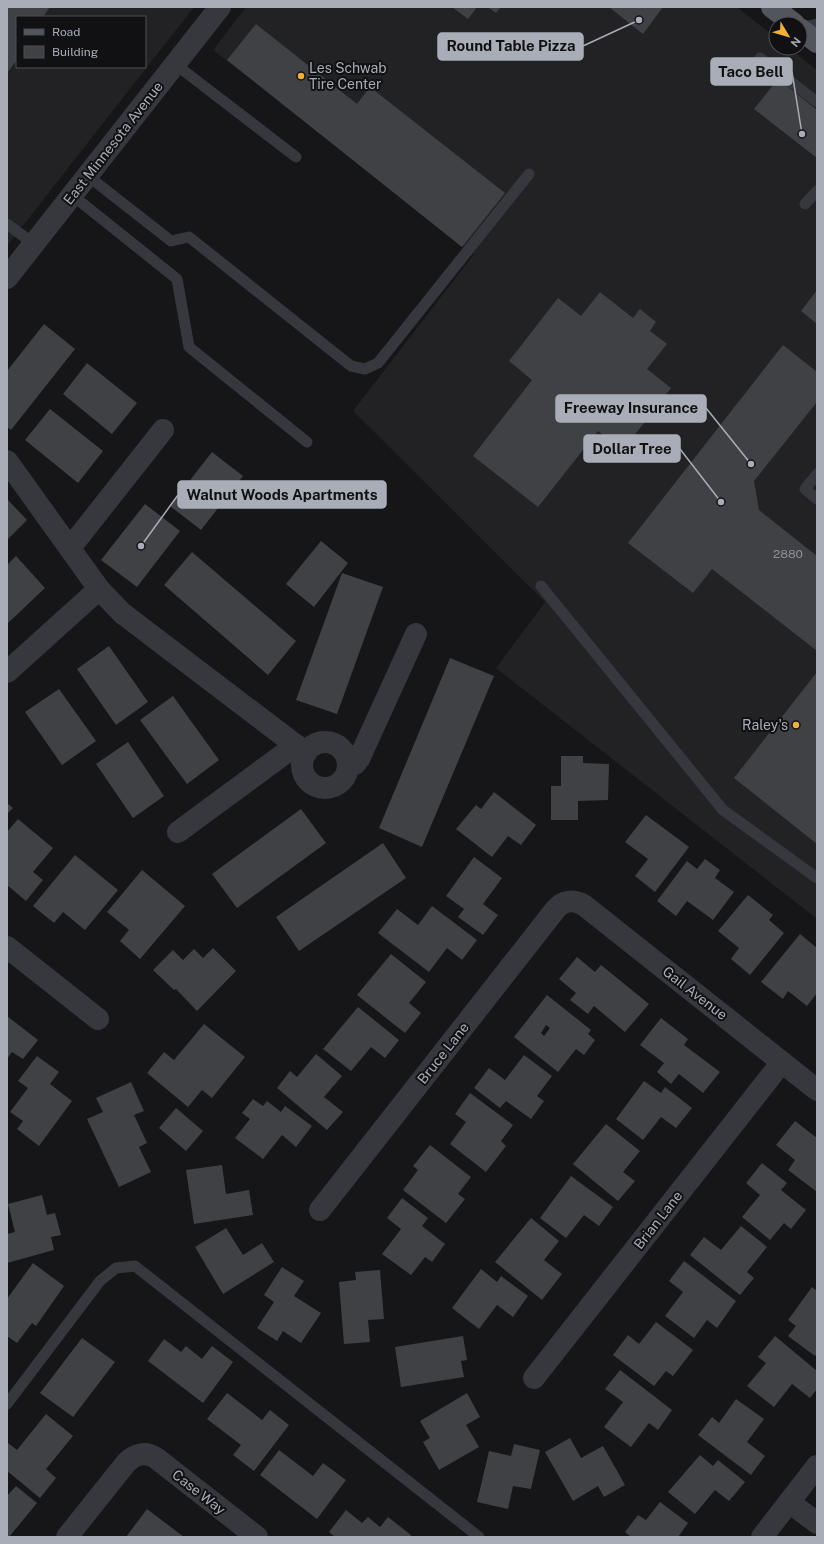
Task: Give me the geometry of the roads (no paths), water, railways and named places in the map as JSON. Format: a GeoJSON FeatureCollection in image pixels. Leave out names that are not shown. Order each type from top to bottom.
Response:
{"type":"FeatureCollection","features":[{"type":"Feature","properties":{"kind":"main road"},"geometry":{"type":"LineString","coordinates":[[772,7],[784,16]]}},
{"type":"Feature","properties":{"kind":"main road"},"geometry":{"type":"LineString","coordinates":[[808,35],[817,42]]}},
{"type":"Feature","properties":{"kind":"street","name":"East Minnesota Avenue"},"geometry":{"type":"LineString","coordinates":[[7,278],[220,7]]}},
{"type":"Feature","properties":{"kind":"street"},"geometry":{"type":"LineString","coordinates":[[70,548],[163,430]]}},
{"type":"Feature","properties":{"kind":"street"},"geometry":{"type":"LineString","coordinates":[[7,461],[99,589],[122,613],[301,749],[303,760],[302,768],[308,782],[322,788],[330,788],[337,785],[347,774],[348,759],[344,752],[333,743],[318,743],[311,747],[301,749],[178,832]]}},
{"type":"Feature","properties":{"kind":"street"},"geometry":{"type":"LineString","coordinates":[[7,672],[99,589]]}},
{"type":"Feature","properties":{"kind":"street"},"geometry":{"type":"LineString","coordinates":[[348,766],[355,764],[359,759],[416,634]]}},
{"type":"Feature","properties":{"kind":"street","name":"Gail Avenue"},"geometry":{"type":"LineString","coordinates":[[570,901],[585,906],[817,1090]]}},
{"type":"Feature","properties":{"kind":"street","name":"Bruce Lane"},"geometry":{"type":"LineString","coordinates":[[320,1210],[555,910],[562,904],[570,901]]}},
{"type":"Feature","properties":{"kind":"street"},"geometry":{"type":"LineString","coordinates":[[7,947],[98,1019]]}},
{"type":"Feature","properties":{"kind":"street","name":"Brian Lane"},"geometry":{"type":"LineString","coordinates":[[534,1378],[782,1062]]}},
{"type":"Feature","properties":{"kind":"street","name":"Case Way"},"geometry":{"type":"LineString","coordinates":[[67,1537],[122,1467],[138,1454],[148,1454],[156,1458],[251,1535]]}},
{"type":"Feature","properties":{"kind":"street"},"geometry":{"type":"LineString","coordinates":[[762,1537],[817,1466]]}},
{"type":"Feature","properties":{"kind":"street"},"geometry":{"type":"LineString","coordinates":[[789,1502],[817,1523]]}},
{"type":"Feature","properties":{"kind":"lane"},"geometry":{"type":"LineString","coordinates":[[760,58],[817,102]]}},
{"type":"Feature","properties":{"kind":"lane"},"geometry":{"type":"LineString","coordinates":[[175,64],[296,157]]}},
{"type":"Feature","properties":{"kind":"lane"},"geometry":{"type":"LineString","coordinates":[[88,176],[171,241],[189,237],[351,366],[365,369],[378,363],[529,174]]}},
{"type":"Feature","properties":{"kind":"lane"},"geometry":{"type":"LineString","coordinates":[[805,204],[817,191]]}},
{"type":"Feature","properties":{"kind":"lane"},"geometry":{"type":"LineString","coordinates":[[72,195],[177,279],[188,347],[307,442]]}},
{"type":"Feature","properties":{"kind":"lane"},"geometry":{"type":"LineString","coordinates":[[7,224],[34,244]]}},
{"type":"Feature","properties":{"kind":"lane"},"geometry":{"type":"LineString","coordinates":[[817,474],[805,489],[817,499]]}},
{"type":"Feature","properties":{"kind":"lane"},"geometry":{"type":"LineString","coordinates":[[541,586],[723,810],[817,878]]}},
{"type":"Feature","properties":{"kind":"lane"},"geometry":{"type":"LineString","coordinates":[[7,1404],[100,1281],[116,1268],[135,1266],[479,1537]]}},
{"type":"Feature","properties":{"kind":"place","name":"Round Table Pizza"},"geometry":{"type":"Point","coordinates":[639,20]}},
{"type":"Feature","properties":{"kind":"place","name":"Les Schwab Tire Center"},"geometry":{"type":"Point","coordinates":[301,76]}},
{"type":"Feature","properties":{"kind":"place","name":"Taco Bell"},"geometry":{"type":"Point","coordinates":[802,134]}},
{"type":"Feature","properties":{"kind":"place","name":"Freeway Insurance"},"geometry":{"type":"Point","coordinates":[751,464]}},
{"type":"Feature","properties":{"kind":"place","name":"Dollar Tree"},"geometry":{"type":"Point","coordinates":[721,502]}},
{"type":"Feature","properties":{"kind":"place","name":"Walnut Woods Apartments"},"geometry":{"type":"Point","coordinates":[141,546]}},
{"type":"Feature","properties":{"kind":"place","name":"Raley's"},"geometry":{"type":"Point","coordinates":[796,725]}}]}
